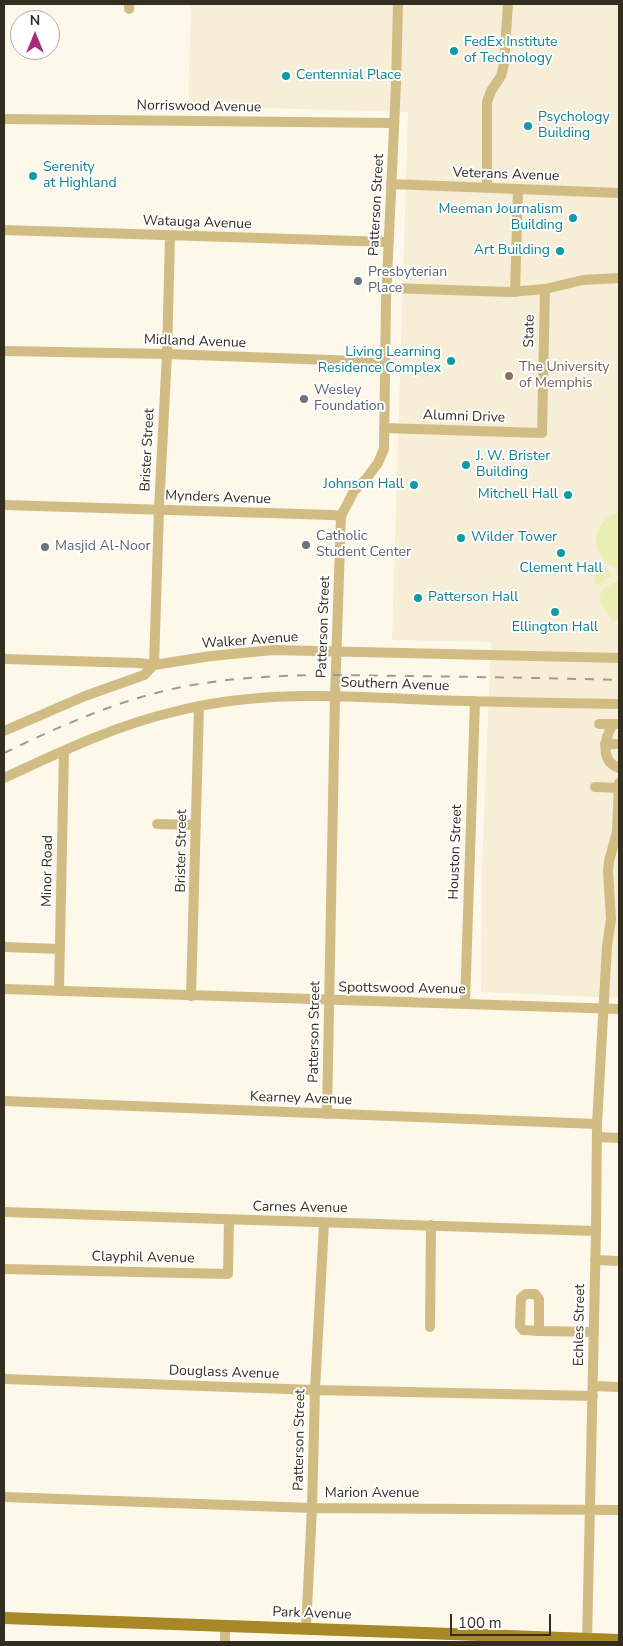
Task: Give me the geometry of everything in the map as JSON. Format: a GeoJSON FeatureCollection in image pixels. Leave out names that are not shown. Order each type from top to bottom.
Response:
{"type":"FeatureCollection","features":[{"type":"Feature","properties":{"kind":"main road","name":"Park Avenue"},"geometry":{"type":"LineString","coordinates":[[4,1618],[306,1629],[404,1638],[619,1640]]}},
{"type":"Feature","properties":{"kind":"street","name":"Patterson Street"},"geometry":{"type":"LineString","coordinates":[[327,1114],[336,650],[341,516],[354,491],[378,463],[384,448],[387,288],[398,4]]}},
{"type":"Feature","properties":{"kind":"street"},"geometry":{"type":"LineString","coordinates":[[487,188],[487,102],[490,91],[501,76],[504,64],[508,4]]}},
{"type":"Feature","properties":{"kind":"street","name":"Norriswood Avenue"},"geometry":{"type":"LineString","coordinates":[[4,119],[394,123]]}},
{"type":"Feature","properties":{"kind":"street","name":"Veterans Avenue"},"geometry":{"type":"LineString","coordinates":[[391,184],[619,193]]}},
{"type":"Feature","properties":{"kind":"street"},"geometry":{"type":"LineString","coordinates":[[515,292],[518,189]]}},
{"type":"Feature","properties":{"kind":"street","name":"Watauga Avenue"},"geometry":{"type":"LineString","coordinates":[[4,230],[389,242]]}},
{"type":"Feature","properties":{"kind":"street","name":"Brister Street"},"geometry":{"type":"LineString","coordinates":[[154,665],[170,236]]}},
{"type":"Feature","properties":{"kind":"street"},"geometry":{"type":"LineString","coordinates":[[387,288],[515,292],[545,289],[583,280],[619,278]]}},
{"type":"Feature","properties":{"kind":"street","name":"State"},"geometry":{"type":"LineString","coordinates":[[542,433],[545,289]]}},
{"type":"Feature","properties":{"kind":"street","name":"Midland Avenue"},"geometry":{"type":"LineString","coordinates":[[4,351],[167,354],[385,362]]}},
{"type":"Feature","properties":{"kind":"street","name":"Alumni Drive"},"geometry":{"type":"LineString","coordinates":[[384,428],[542,433]]}},
{"type":"Feature","properties":{"kind":"street","name":"Mynders Avenue"},"geometry":{"type":"LineString","coordinates":[[4,505],[341,516]]}},
{"type":"Feature","properties":{"kind":"street","name":"Walker Avenue"},"geometry":{"type":"LineString","coordinates":[[4,659],[154,665],[263,650],[336,650],[619,658]]}},
{"type":"Feature","properties":{"kind":"street"},"geometry":{"type":"LineString","coordinates":[[4,731],[85,696],[144,674],[150,671],[154,665]]}},
{"type":"Feature","properties":{"kind":"street","name":"Southern Avenue"},"geometry":{"type":"LineString","coordinates":[[4,778],[125,726],[175,711],[235,700],[299,695],[475,702],[619,704]]}},
{"type":"Feature","properties":{"kind":"street","name":"Houston Street"},"geometry":{"type":"LineString","coordinates":[[465,1004],[475,702]]}},
{"type":"Feature","properties":{"kind":"street","name":"Brister Street"},"geometry":{"type":"LineString","coordinates":[[192,996],[199,706]]}},
{"type":"Feature","properties":{"kind":"street"},"geometry":{"type":"LineString","coordinates":[[599,724],[616,724]]}},
{"type":"Feature","properties":{"kind":"street"},"geometry":{"type":"LineString","coordinates":[[616,724],[607,733],[605,744],[610,762],[619,768]]}},
{"type":"Feature","properties":{"kind":"street"},"geometry":{"type":"LineString","coordinates":[[605,744],[619,744]]}},
{"type":"Feature","properties":{"kind":"street","name":"Minor Road"},"geometry":{"type":"LineString","coordinates":[[58,991],[64,751]]}},
{"type":"Feature","properties":{"kind":"street","name":"Echles Street"},"geometry":{"type":"LineString","coordinates":[[587,1641],[597,1124],[607,946],[612,919],[608,871],[617,832],[619,783]]}},
{"type":"Feature","properties":{"kind":"street"},"geometry":{"type":"LineString","coordinates":[[595,787],[619,788]]}},
{"type":"Feature","properties":{"kind":"street"},"geometry":{"type":"LineString","coordinates":[[157,824],[196,825]]}},
{"type":"Feature","properties":{"kind":"street"},"geometry":{"type":"LineString","coordinates":[[4,947],[60,949]]}},
{"type":"Feature","properties":{"kind":"street","name":"Spottswood Avenue"},"geometry":{"type":"LineString","coordinates":[[4,989],[619,1009]]}},
{"type":"Feature","properties":{"kind":"street","name":"Kearney Avenue"},"geometry":{"type":"LineString","coordinates":[[4,1101],[597,1124]]}},
{"type":"Feature","properties":{"kind":"street"},"geometry":{"type":"LineString","coordinates":[[598,1137],[619,1138]]}},
{"type":"Feature","properties":{"kind":"street","name":"Carnes Avenue"},"geometry":{"type":"LineString","coordinates":[[4,1212],[229,1220],[432,1224],[596,1231]]}},
{"type":"Feature","properties":{"kind":"street","name":"Clayphil Avenue"},"geometry":{"type":"LineString","coordinates":[[4,1269],[228,1274],[229,1220]]}},
{"type":"Feature","properties":{"kind":"street","name":"Patterson Street"},"geometry":{"type":"LineString","coordinates":[[306,1629],[315,1390],[324,1222]]}},
{"type":"Feature","properties":{"kind":"street"},"geometry":{"type":"LineString","coordinates":[[430,1327],[432,1224]]}},
{"type":"Feature","properties":{"kind":"street"},"geometry":{"type":"LineString","coordinates":[[595,1260],[619,1261]]}},
{"type":"Feature","properties":{"kind":"street"},"geometry":{"type":"LineString","coordinates":[[539,1331],[594,1332]]}},
{"type":"Feature","properties":{"kind":"street","name":"Douglass Avenue"},"geometry":{"type":"LineString","coordinates":[[4,1379],[315,1390],[593,1391],[619,1387]]}},
{"type":"Feature","properties":{"kind":"street","name":"Marion Avenue"},"geometry":{"type":"LineString","coordinates":[[4,1498],[312,1508],[619,1510]]}},
{"type":"Feature","properties":{"kind":"street"},"geometry":{"type":"LineString","coordinates":[[225,1627],[225,1642]]}},
{"type":"Feature","properties":{"kind":"shaded area","name":"The University of Memphis"},"geometry":{"type":"Polygon","coordinates":[[[191,4],[619,4],[619,998],[481,992],[482,867],[491,642],[392,640],[408,112],[188,106],[191,4]]]}},
{"type":"Feature","properties":{"kind":"green space"},"geometry":{"type":"Polygon","coordinates":[[[619,512],[619,569],[617,569],[601,557],[597,549],[596,540],[602,523],[619,512]]]}},
{"type":"Feature","properties":{"kind":"green space"},"geometry":{"type":"Polygon","coordinates":[[[596,560],[610,572],[611,577],[605,578],[606,580],[598,585],[595,583],[596,560]]]}},
{"type":"Feature","properties":{"kind":"green space"},"geometry":{"type":"Polygon","coordinates":[[[619,581],[619,618],[614,622],[604,610],[600,594],[605,587],[619,581]]]}},
{"type":"Feature","properties":{"kind":"railway"},"geometry":{"type":"LineString","coordinates":[[4,753],[46,733],[110,707],[154,693],[235,679],[323,675],[619,680]]}},
{"type":"Feature","properties":{"kind":"place","name":"FedEx Institute of Technology"},"geometry":{"type":"Point","coordinates":[454,51]}},
{"type":"Feature","properties":{"kind":"place","name":"Centennial Place"},"geometry":{"type":"Point","coordinates":[286,76]}},
{"type":"Feature","properties":{"kind":"place","name":"Psychology Building"},"geometry":{"type":"Point","coordinates":[528,126]}},
{"type":"Feature","properties":{"kind":"place","name":"Serenity at Highland"},"geometry":{"type":"Point","coordinates":[33,176]}},
{"type":"Feature","properties":{"kind":"place","name":"Meeman Journalism Building"},"geometry":{"type":"Point","coordinates":[573,218]}},
{"type":"Feature","properties":{"kind":"place","name":"Art Building"},"geometry":{"type":"Point","coordinates":[560,251]}},
{"type":"Feature","properties":{"kind":"place","name":"Presbyterian Place"},"geometry":{"type":"Point","coordinates":[358,281]}},
{"type":"Feature","properties":{"kind":"place","name":"Living Learning Residence Complex"},"geometry":{"type":"Point","coordinates":[451,361]}},
{"type":"Feature","properties":{"kind":"place","name":"The University of Memphis"},"geometry":{"type":"Point","coordinates":[509,376]}},
{"type":"Feature","properties":{"kind":"place","name":"Wesley Foundation"},"geometry":{"type":"Point","coordinates":[304,399]}},
{"type":"Feature","properties":{"kind":"place","name":"J. W. Brister Building"},"geometry":{"type":"Point","coordinates":[466,465]}},
{"type":"Feature","properties":{"kind":"place","name":"Johnson Hall"},"geometry":{"type":"Point","coordinates":[414,485]}},
{"type":"Feature","properties":{"kind":"place","name":"Mitchell Hall"},"geometry":{"type":"Point","coordinates":[568,495]}},
{"type":"Feature","properties":{"kind":"place","name":"Wilder Tower"},"geometry":{"type":"Point","coordinates":[461,538]}},
{"type":"Feature","properties":{"kind":"place","name":"Catholic Student Center"},"geometry":{"type":"Point","coordinates":[306,545]}},
{"type":"Feature","properties":{"kind":"place","name":"Masjid Al-Noor"},"geometry":{"type":"Point","coordinates":[45,547]}},
{"type":"Feature","properties":{"kind":"place","name":"Clement Hall"},"geometry":{"type":"Point","coordinates":[561,553]}},
{"type":"Feature","properties":{"kind":"place","name":"Patterson Hall"},"geometry":{"type":"Point","coordinates":[418,598]}},
{"type":"Feature","properties":{"kind":"place","name":"Ellington Hall"},"geometry":{"type":"Point","coordinates":[555,612]}}]}
